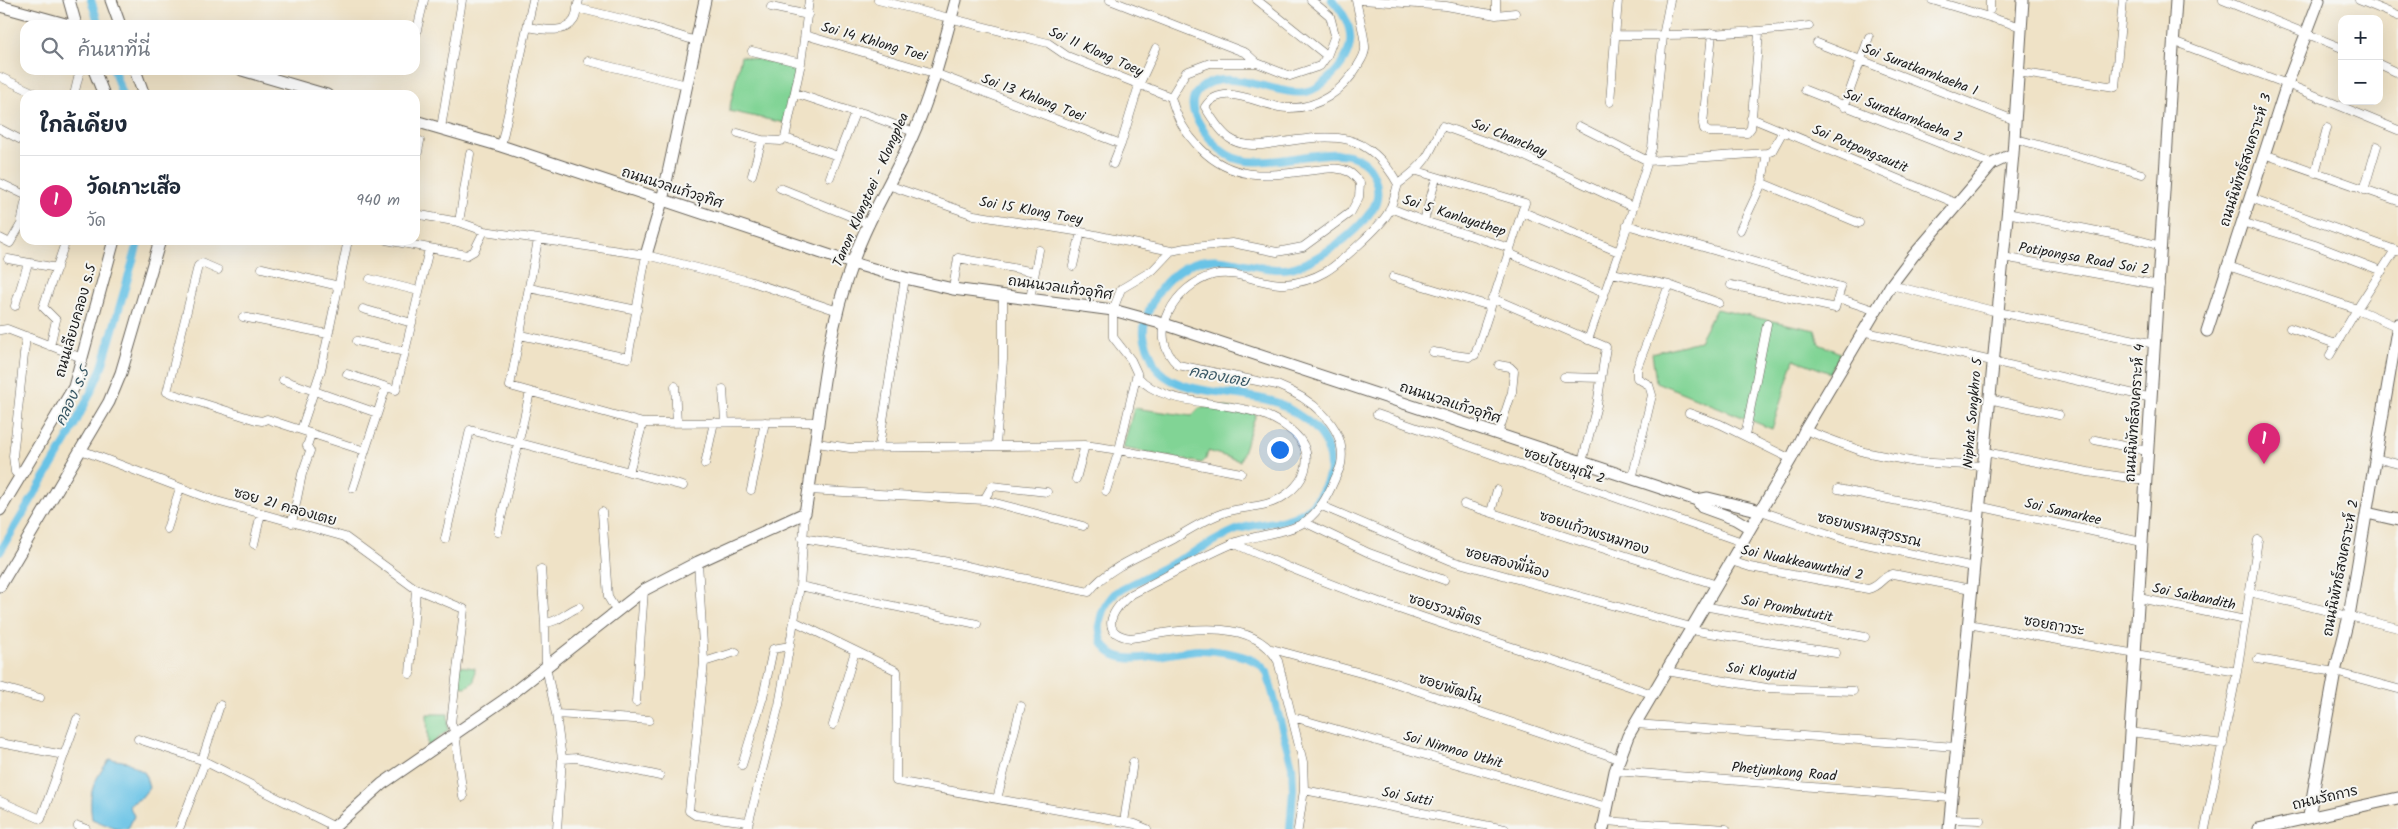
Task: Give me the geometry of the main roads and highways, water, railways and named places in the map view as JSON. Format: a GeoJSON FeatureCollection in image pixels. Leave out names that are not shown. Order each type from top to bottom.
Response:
{"type":"FeatureCollection","features":[{"type":"Feature","properties":{"kind":"water"},"geometry":{"type":"Polygon","coordinates":[[[110,759],[128,762],[145,773],[149,788],[141,798],[129,805],[134,816],[128,829],[116,829],[92,819],[91,794],[93,787],[99,774],[110,759]]]}},
{"type":"Feature","properties":{"kind":"waterway","name":"คลอง ร.5"},"geometry":{"type":"LineString","coordinates":[[91,0],[97,20]]}},
{"type":"Feature","properties":{"kind":"waterway","name":"คลองเตย"},"geometry":{"type":"LineString","coordinates":[[1290,829],[1293,790],[1292,766],[1267,672],[1250,659],[1213,651],[1188,651],[1142,658],[1127,658],[1114,654],[1105,646],[1100,632],[1100,620],[1103,610],[1116,592],[1234,531],[1249,526],[1281,521],[1301,514],[1317,499],[1327,482],[1330,471],[1327,446],[1320,434],[1306,420],[1278,403],[1265,399],[1199,389],[1169,379],[1155,365],[1145,342],[1144,330],[1145,322],[1155,297],[1165,283],[1187,266],[1198,261],[1222,260],[1272,269],[1296,267],[1323,254],[1350,234],[1370,212],[1376,202],[1376,182],[1364,162],[1349,155],[1330,154],[1265,161],[1245,161],[1228,155],[1215,144],[1201,126],[1193,109],[1195,94],[1209,83],[1222,80],[1236,80],[1294,92],[1306,92],[1315,89],[1323,83],[1337,70],[1344,60],[1350,41],[1350,31],[1346,21],[1332,0]]}},
{"type":"Feature","properties":{"kind":"waterway","name":"คลอง ร.5"},"geometry":{"type":"LineString","coordinates":[[116,75],[120,90]]}},
{"type":"Feature","properties":{"kind":"waterway","name":"คลอง ร.5"},"geometry":{"type":"LineString","coordinates":[[0,552],[67,440],[90,394],[102,367],[138,245]]}},
{"type":"Feature","properties":{"kind":"place","name":"วัดเกาะเสือ"},"geometry":{"type":"Point","coordinates":[2264,464]}}]}
